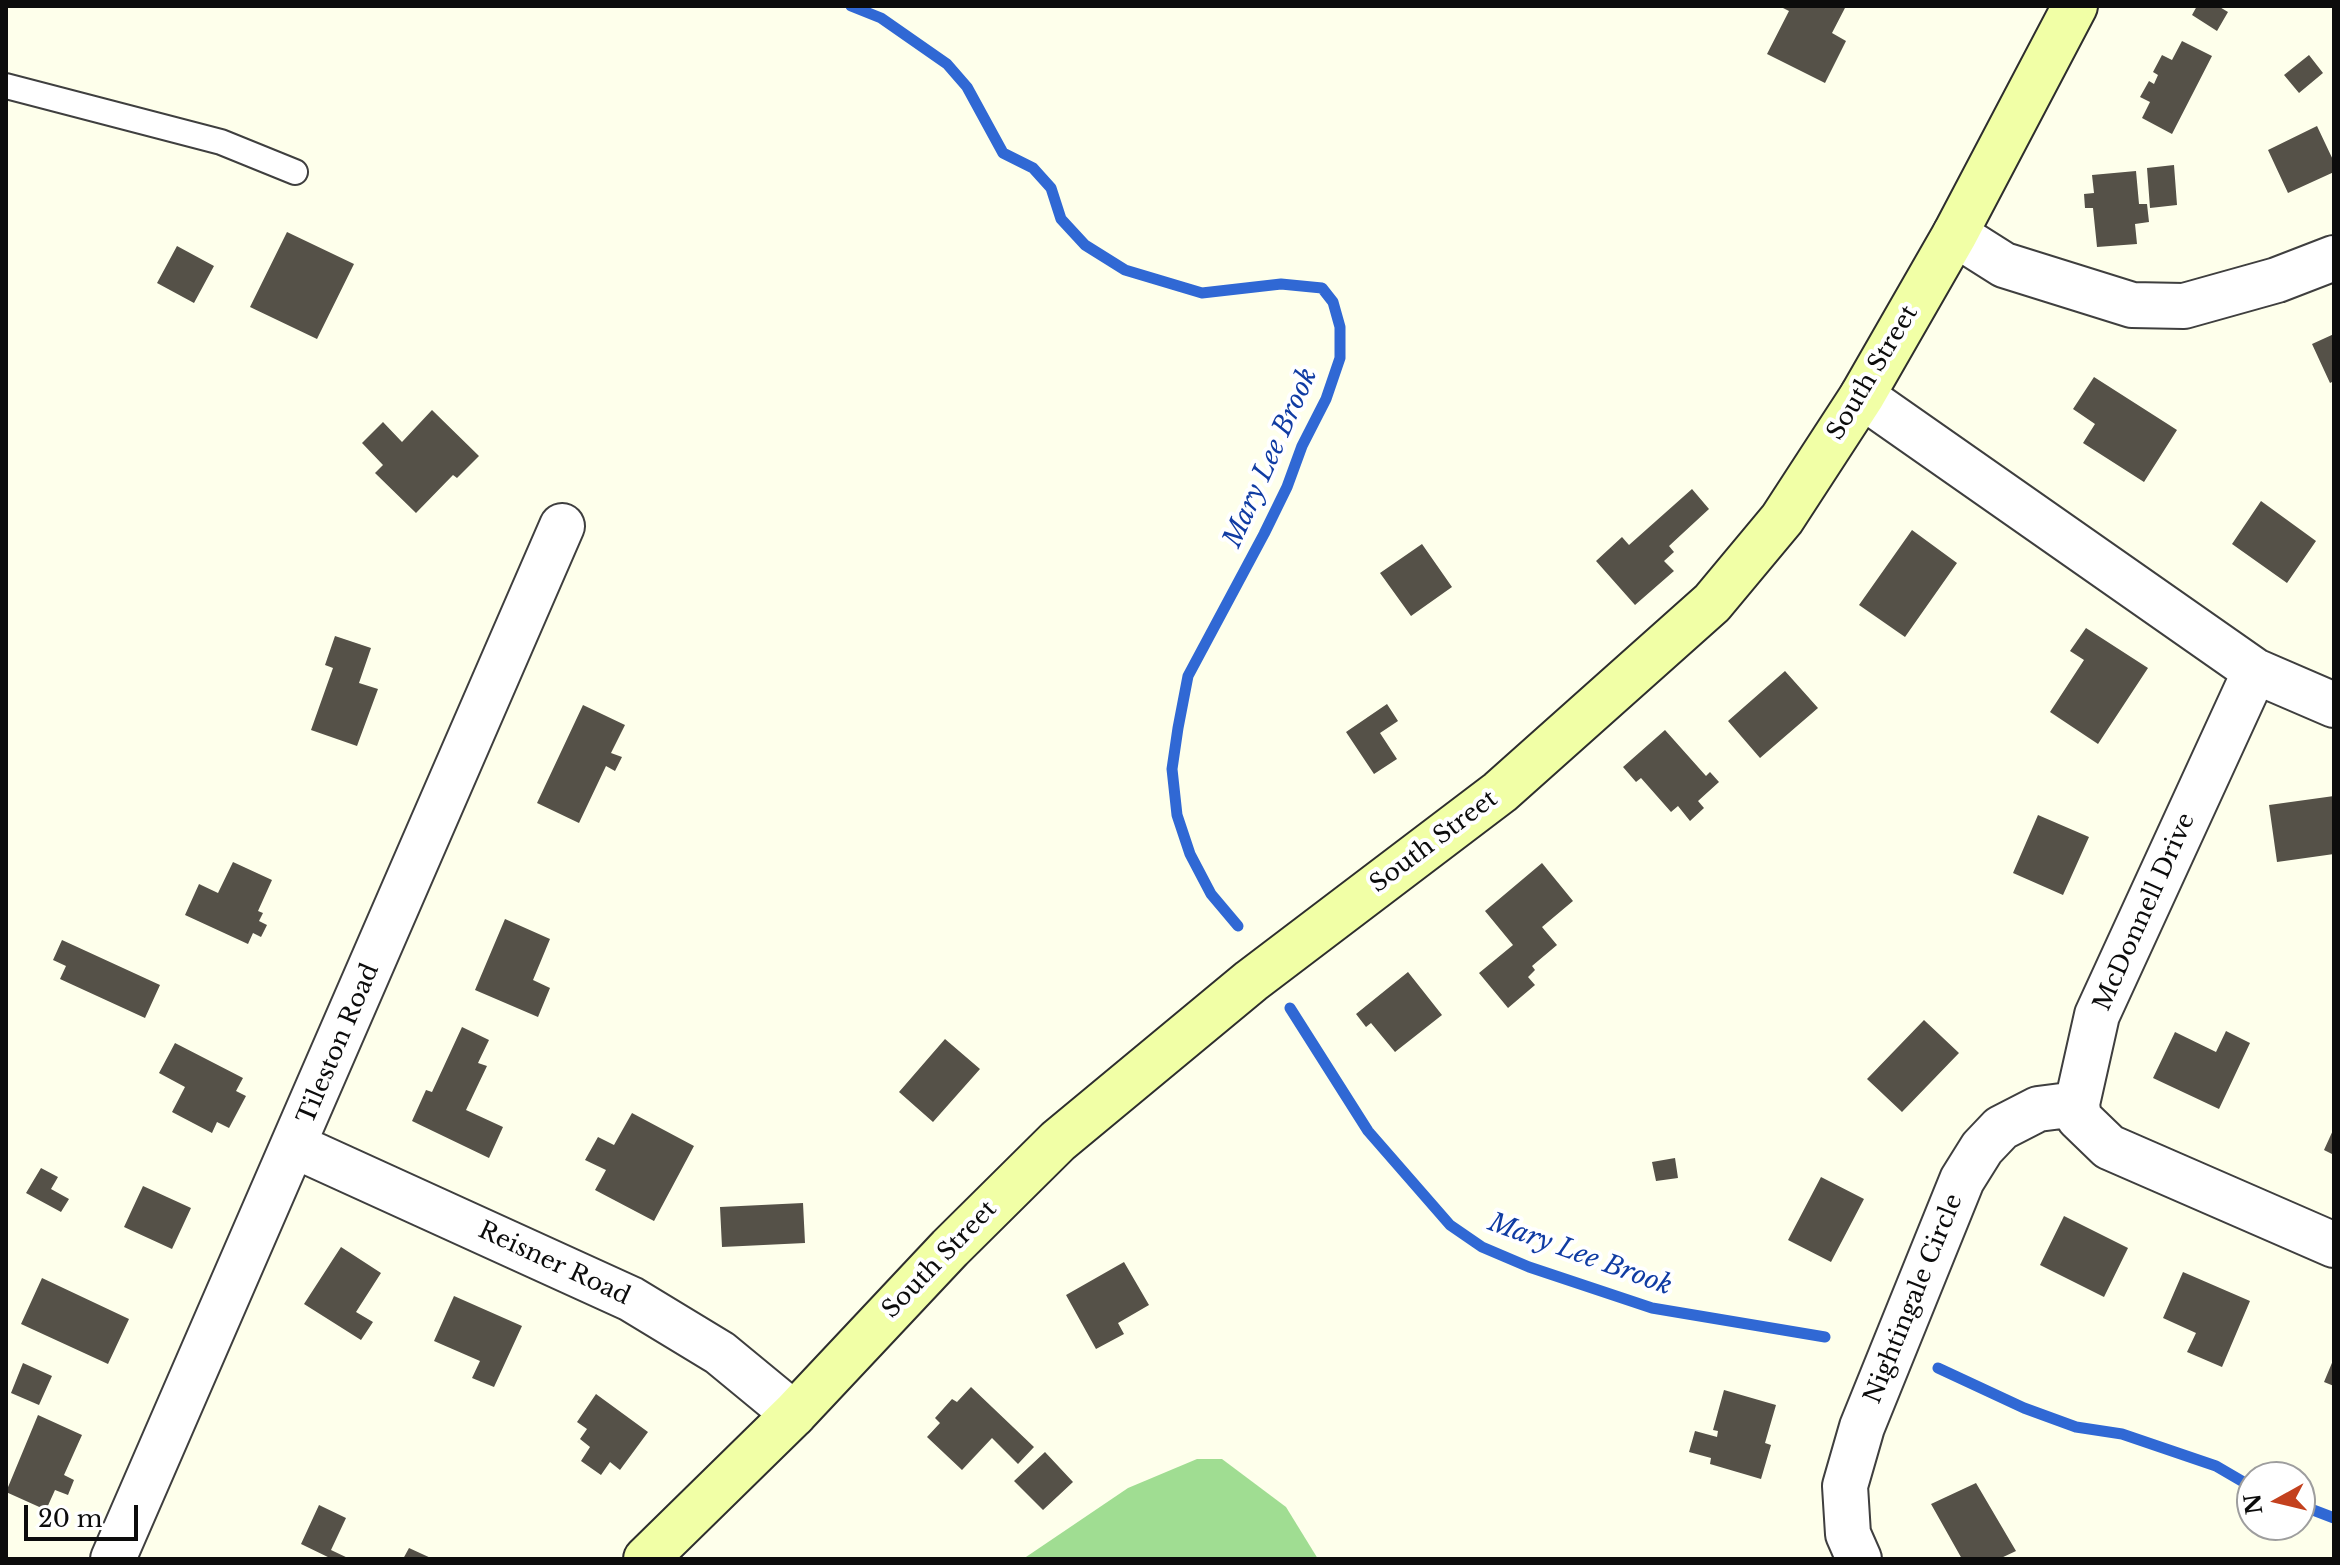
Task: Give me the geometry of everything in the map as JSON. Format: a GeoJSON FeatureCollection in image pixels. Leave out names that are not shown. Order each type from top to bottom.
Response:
{"type":"FeatureCollection","features":[{"type":"Feature","properties":{"kind":"main road","name":"South Street"},"geometry":{"type":"LineString","coordinates":[[646,1559],[794,1414],[950,1248],[1058,1141],[1251,981],[1500,792],[1712,603],[1782,519],[1862,396],[1955,234],[2075,6]]}},
{"type":"Feature","properties":{"kind":"street"},"geometry":{"type":"LineString","coordinates":[[1955,234],[2004,265],[2132,305],[2184,306],[2277,280],[2334,258]]}},
{"type":"Feature","properties":{"kind":"street"},"geometry":{"type":"LineString","coordinates":[[1862,396],[2255,671],[2334,705]]}},
{"type":"Feature","properties":{"kind":"street","name":"Tileston Road"},"geometry":{"type":"LineString","coordinates":[[113,1559],[562,526]]}},
{"type":"Feature","properties":{"kind":"street","name":"McDonnell Drive"},"geometry":{"type":"LineString","coordinates":[[2077,1104],[2097,1015],[2255,671]]}},
{"type":"Feature","properties":{"kind":"street"},"geometry":{"type":"LineString","coordinates":[[2077,1104],[2079,1118],[2109,1147],[2334,1245]]}},
{"type":"Feature","properties":{"kind":"street","name":"Nightingale Circle"},"geometry":{"type":"LineString","coordinates":[[1859,1559],[1848,1534],[1845,1486],[1862,1427],[1962,1180],[1982,1148],[2001,1128],[2038,1109],[2077,1104]]}},
{"type":"Feature","properties":{"kind":"street","name":"Reisner Road"},"geometry":{"type":"LineString","coordinates":[[295,1146],[631,1299],[720,1353],[794,1414]]}},
{"type":"Feature","properties":{"kind":"lane"},"geometry":{"type":"LineString","coordinates":[[6,86],[221,142],[295,172]]}},
{"type":"Feature","properties":{"kind":"green space"},"geometry":{"type":"Polygon","coordinates":[[[1197,1459],[1222,1459],[1286,1507],[1318,1559],[1023,1559],[1128,1488],[1197,1459]]]}},
{"type":"Feature","properties":{"kind":"building"},"geometry":{"type":"Polygon","coordinates":[[[1779,6],[1846,6],[1832,33],[1846,41],[1825,83],[1767,54],[1789,11],[1779,6]]]}},
{"type":"Feature","properties":{"kind":"building"},"geometry":{"type":"Polygon","coordinates":[[[2197,6],[2218,6],[2228,12],[2217,31],[2192,15],[2197,6]]]}},
{"type":"Feature","properties":{"kind":"building"},"geometry":{"type":"Polygon","coordinates":[[[2182,41],[2212,56],[2172,134],[2142,118],[2150,102],[2140,97],[2149,81],[2154,84],[2158,75],[2153,72],[2162,55],[2172,60],[2182,41]]]}},
{"type":"Feature","properties":{"kind":"building"},"geometry":{"type":"Polygon","coordinates":[[[2309,55],[2323,73],[2299,93],[2284,75],[2309,55]]]}},
{"type":"Feature","properties":{"kind":"building"},"geometry":{"type":"Polygon","coordinates":[[[2317,126],[2334,162],[2334,172],[2288,193],[2268,150],[2317,126]]]}},
{"type":"Feature","properties":{"kind":"building"},"geometry":{"type":"Polygon","coordinates":[[[2174,165],[2177,205],[2150,208],[2147,168],[2174,165]]]}},
{"type":"Feature","properties":{"kind":"building"},"geometry":{"type":"Polygon","coordinates":[[[2136,171],[2139,204],[2147,204],[2149,222],[2135,224],[2137,244],[2097,247],[2093,208],[2085,208],[2084,194],[2094,193],[2092,175],[2136,171]]]}},
{"type":"Feature","properties":{"kind":"building"},"geometry":{"type":"Polygon","coordinates":[[[287,232],[354,264],[317,339],[250,307],[287,232]]]}},
{"type":"Feature","properties":{"kind":"building"},"geometry":{"type":"Polygon","coordinates":[[[177,246],[214,266],[194,303],[157,283],[177,246]]]}},
{"type":"Feature","properties":{"kind":"building"},"geometry":{"type":"Polygon","coordinates":[[[2334,334],[2334,381],[2330,383],[2312,344],[2334,334]]]}},
{"type":"Feature","properties":{"kind":"building"},"geometry":{"type":"Polygon","coordinates":[[[2094,377],[2177,430],[2144,482],[2083,443],[2095,424],[2073,409],[2094,377]]]}},
{"type":"Feature","properties":{"kind":"building"},"geometry":{"type":"Polygon","coordinates":[[[432,410],[479,456],[457,478],[453,475],[416,513],[375,473],[383,465],[362,443],[383,422],[402,442],[432,410]]]}},
{"type":"Feature","properties":{"kind":"building"},"geometry":{"type":"Polygon","coordinates":[[[1692,489],[1709,509],[1669,546],[1674,552],[1664,561],[1674,571],[1635,605],[1596,561],[1622,537],[1629,545],[1692,489]]]}},
{"type":"Feature","properties":{"kind":"building"},"geometry":{"type":"Polygon","coordinates":[[[2261,501],[2316,541],[2287,583],[2232,544],[2261,501]]]}},
{"type":"Feature","properties":{"kind":"building"},"geometry":{"type":"Polygon","coordinates":[[[1912,530],[1957,563],[1905,637],[1859,605],[1912,530]]]}},
{"type":"Feature","properties":{"kind":"building"},"geometry":{"type":"Polygon","coordinates":[[[1422,544],[1452,587],[1411,616],[1380,573],[1422,544]]]}},
{"type":"Feature","properties":{"kind":"building"},"geometry":{"type":"Polygon","coordinates":[[[2086,628],[2148,668],[2098,744],[2050,712],[2084,660],[2070,651],[2086,628]]]}},
{"type":"Feature","properties":{"kind":"building"},"geometry":{"type":"Polygon","coordinates":[[[335,636],[371,648],[359,683],[378,689],[357,746],[311,730],[333,668],[325,665],[335,636]]]}},
{"type":"Feature","properties":{"kind":"building"},"geometry":{"type":"Polygon","coordinates":[[[1785,671],[1818,708],[1760,758],[1728,721],[1785,671]]]}},
{"type":"Feature","properties":{"kind":"building"},"geometry":{"type":"Polygon","coordinates":[[[1387,704],[1398,721],[1380,733],[1397,759],[1374,774],[1346,732],[1387,704]]]}},
{"type":"Feature","properties":{"kind":"building"},"geometry":{"type":"Polygon","coordinates":[[[583,705],[625,725],[611,753],[622,757],[615,771],[606,766],[579,823],[537,803],[583,705]]]}},
{"type":"Feature","properties":{"kind":"building"},"geometry":{"type":"Polygon","coordinates":[[[1665,730],[1706,776],[1710,772],[1719,782],[1698,801],[1704,808],[1690,821],[1678,806],[1671,812],[1641,778],[1636,782],[1623,767],[1665,730]]]}},
{"type":"Feature","properties":{"kind":"building"},"geometry":{"type":"Polygon","coordinates":[[[2334,796],[2334,854],[2277,862],[2269,805],[2334,796]]]}},
{"type":"Feature","properties":{"kind":"building"},"geometry":{"type":"Polygon","coordinates":[[[2038,815],[2089,837],[2063,895],[2013,873],[2038,815]]]}},
{"type":"Feature","properties":{"kind":"building"},"geometry":{"type":"Polygon","coordinates":[[[233,862],[272,880],[258,911],[263,913],[259,921],[267,925],[261,937],[253,933],[248,944],[185,915],[199,884],[218,893],[233,862]]]}},
{"type":"Feature","properties":{"kind":"building"},"geometry":{"type":"Polygon","coordinates":[[[1542,863],[1573,901],[1542,927],[1557,945],[1532,966],[1535,970],[1528,977],[1535,985],[1508,1008],[1479,973],[1513,945],[1485,911],[1542,863]]]}},
{"type":"Feature","properties":{"kind":"building"},"geometry":{"type":"Polygon","coordinates":[[[505,919],[550,939],[533,980],[550,988],[538,1017],[475,990],[505,919]]]}},
{"type":"Feature","properties":{"kind":"building"},"geometry":{"type":"Polygon","coordinates":[[[62,940],[160,985],[145,1018],[60,979],[66,966],[53,960],[62,940]]]}},
{"type":"Feature","properties":{"kind":"building"},"geometry":{"type":"Polygon","coordinates":[[[1408,972],[1442,1015],[1395,1052],[1371,1023],[1366,1027],[1356,1014],[1408,972]]]}},
{"type":"Feature","properties":{"kind":"building"},"geometry":{"type":"Polygon","coordinates":[[[1924,1020],[1959,1053],[1902,1112],[1867,1079],[1924,1020]]]}},
{"type":"Feature","properties":{"kind":"building"},"geometry":{"type":"Polygon","coordinates":[[[462,1027],[489,1040],[478,1063],[487,1066],[466,1110],[503,1127],[489,1158],[412,1121],[426,1090],[432,1092],[462,1027]]]}},
{"type":"Feature","properties":{"kind":"building"},"geometry":{"type":"Polygon","coordinates":[[[2226,1031],[2250,1043],[2219,1109],[2153,1078],[2175,1032],[2216,1052],[2226,1031]]]}},
{"type":"Feature","properties":{"kind":"building"},"geometry":{"type":"Polygon","coordinates":[[[945,1039],[980,1069],[933,1122],[899,1092],[945,1039]]]}},
{"type":"Feature","properties":{"kind":"building"},"geometry":{"type":"Polygon","coordinates":[[[175,1043],[243,1078],[236,1091],[246,1096],[229,1128],[217,1122],[212,1133],[172,1112],[185,1087],[159,1073],[175,1043]]]}},
{"type":"Feature","properties":{"kind":"building"},"geometry":{"type":"Polygon","coordinates":[[[632,1113],[694,1146],[654,1221],[595,1190],[606,1170],[585,1160],[598,1137],[614,1145],[632,1113]]]}},
{"type":"Feature","properties":{"kind":"building"},"geometry":{"type":"Polygon","coordinates":[[[2334,1128],[2334,1155],[2324,1150],[2334,1128]]]}},
{"type":"Feature","properties":{"kind":"building"},"geometry":{"type":"Polygon","coordinates":[[[1675,1158],[1678,1178],[1656,1181],[1652,1162],[1675,1158]]]}},
{"type":"Feature","properties":{"kind":"building"},"geometry":{"type":"Polygon","coordinates":[[[41,1168],[58,1177],[51,1189],[69,1199],[61,1212],[26,1193],[41,1168]]]}},
{"type":"Feature","properties":{"kind":"building"},"geometry":{"type":"Polygon","coordinates":[[[1821,1177],[1864,1199],[1831,1262],[1788,1240],[1821,1177]]]}},
{"type":"Feature","properties":{"kind":"building"},"geometry":{"type":"Polygon","coordinates":[[[143,1186],[191,1208],[172,1249],[124,1227],[143,1186]]]}},
{"type":"Feature","properties":{"kind":"building"},"geometry":{"type":"Polygon","coordinates":[[[803,1203],[805,1243],[722,1247],[720,1207],[803,1203]]]}},
{"type":"Feature","properties":{"kind":"building"},"geometry":{"type":"Polygon","coordinates":[[[2064,1216],[2128,1248],[2104,1297],[2040,1265],[2064,1216]]]}},
{"type":"Feature","properties":{"kind":"building"},"geometry":{"type":"Polygon","coordinates":[[[341,1247],[381,1273],[356,1312],[373,1322],[361,1340],[304,1304],[341,1247]]]}},
{"type":"Feature","properties":{"kind":"building"},"geometry":{"type":"Polygon","coordinates":[[[1124,1262],[1149,1305],[1118,1323],[1124,1334],[1096,1349],[1066,1295],[1124,1262]]]}},
{"type":"Feature","properties":{"kind":"building"},"geometry":{"type":"Polygon","coordinates":[[[2183,1272],[2250,1301],[2222,1367],[2187,1352],[2196,1333],[2163,1318],[2183,1272]]]}},
{"type":"Feature","properties":{"kind":"building"},"geometry":{"type":"Polygon","coordinates":[[[42,1278],[129,1319],[108,1364],[21,1324],[42,1278]]]}},
{"type":"Feature","properties":{"kind":"building"},"geometry":{"type":"Polygon","coordinates":[[[454,1296],[522,1326],[494,1387],[472,1378],[480,1361],[434,1341],[454,1296]]]}},
{"type":"Feature","properties":{"kind":"building"},"geometry":{"type":"Polygon","coordinates":[[[2334,1358],[2334,1386],[2324,1382],[2334,1358]]]}},
{"type":"Feature","properties":{"kind":"building"},"geometry":{"type":"Polygon","coordinates":[[[23,1363],[52,1376],[39,1405],[11,1393],[23,1363]]]}},
{"type":"Feature","properties":{"kind":"building"},"geometry":{"type":"Polygon","coordinates":[[[971,1387],[1034,1447],[1018,1464],[992,1438],[962,1470],[927,1437],[940,1423],[935,1418],[952,1399],[957,1402],[971,1387]]]}},
{"type":"Feature","properties":{"kind":"building"},"geometry":{"type":"Polygon","coordinates":[[[1724,1390],[1776,1405],[1765,1443],[1771,1445],[1761,1479],[1710,1464],[1711,1458],[1689,1452],[1695,1431],[1717,1437],[1718,1431],[1713,1430],[1724,1390]]]}},
{"type":"Feature","properties":{"kind":"building"},"geometry":{"type":"Polygon","coordinates":[[[596,1394],[648,1432],[620,1470],[610,1462],[601,1475],[581,1461],[590,1447],[580,1439],[587,1429],[577,1422],[596,1394]]]}},
{"type":"Feature","properties":{"kind":"building"},"geometry":{"type":"Polygon","coordinates":[[[38,1415],[82,1435],[64,1475],[74,1480],[68,1495],[55,1490],[46,1510],[6,1492],[38,1415]]]}},
{"type":"Feature","properties":{"kind":"building"},"geometry":{"type":"Polygon","coordinates":[[[1045,1452],[1073,1482],[1043,1510],[1014,1481],[1045,1452]]]}},
{"type":"Feature","properties":{"kind":"building"},"geometry":{"type":"Polygon","coordinates":[[[1976,1483],[2016,1551],[1999,1559],[1962,1559],[1931,1504],[1976,1483]]]}},
{"type":"Feature","properties":{"kind":"building"},"geometry":{"type":"Polygon","coordinates":[[[319,1505],[346,1518],[331,1550],[350,1559],[332,1559],[301,1544],[319,1505]]]}},
{"type":"Feature","properties":{"kind":"building"},"geometry":{"type":"Polygon","coordinates":[[[409,1548],[433,1559],[403,1559],[409,1548]]]}},
{"type":"Feature","properties":{"kind":"waterway","name":"Mary Lee Brook"},"geometry":{"type":"LineString","coordinates":[[851,6],[881,18],[947,64],[967,87],[1003,153],[1033,168],[1051,188],[1061,219],[1085,245],[1125,270],[1202,293],[1281,284],[1322,288],[1333,302],[1340,327],[1340,358],[1326,399],[1264,534],[1188,676],[1178,728],[1172,769],[1177,815],[1190,854],[1211,894],[1238,926]]}},
{"type":"Feature","properties":{"kind":"waterway","name":"Mary Lee Brook"},"geometry":{"type":"LineString","coordinates":[[1290,1008],[1368,1131],[1450,1225],[1482,1247],[1529,1267],[1652,1308],[1825,1337]]}},
{"type":"Feature","properties":{"kind":"waterway","name":"Mary Lee Brook"},"geometry":{"type":"LineString","coordinates":[[1938,1368],[2024,1408],[2076,1427],[2122,1434],[2216,1466],[2236,1478]]}},
{"type":"Feature","properties":{"kind":"waterway","name":"Mary Lee Brook"},"geometry":{"type":"LineString","coordinates":[[2316,1511],[2334,1518]]}}]}
